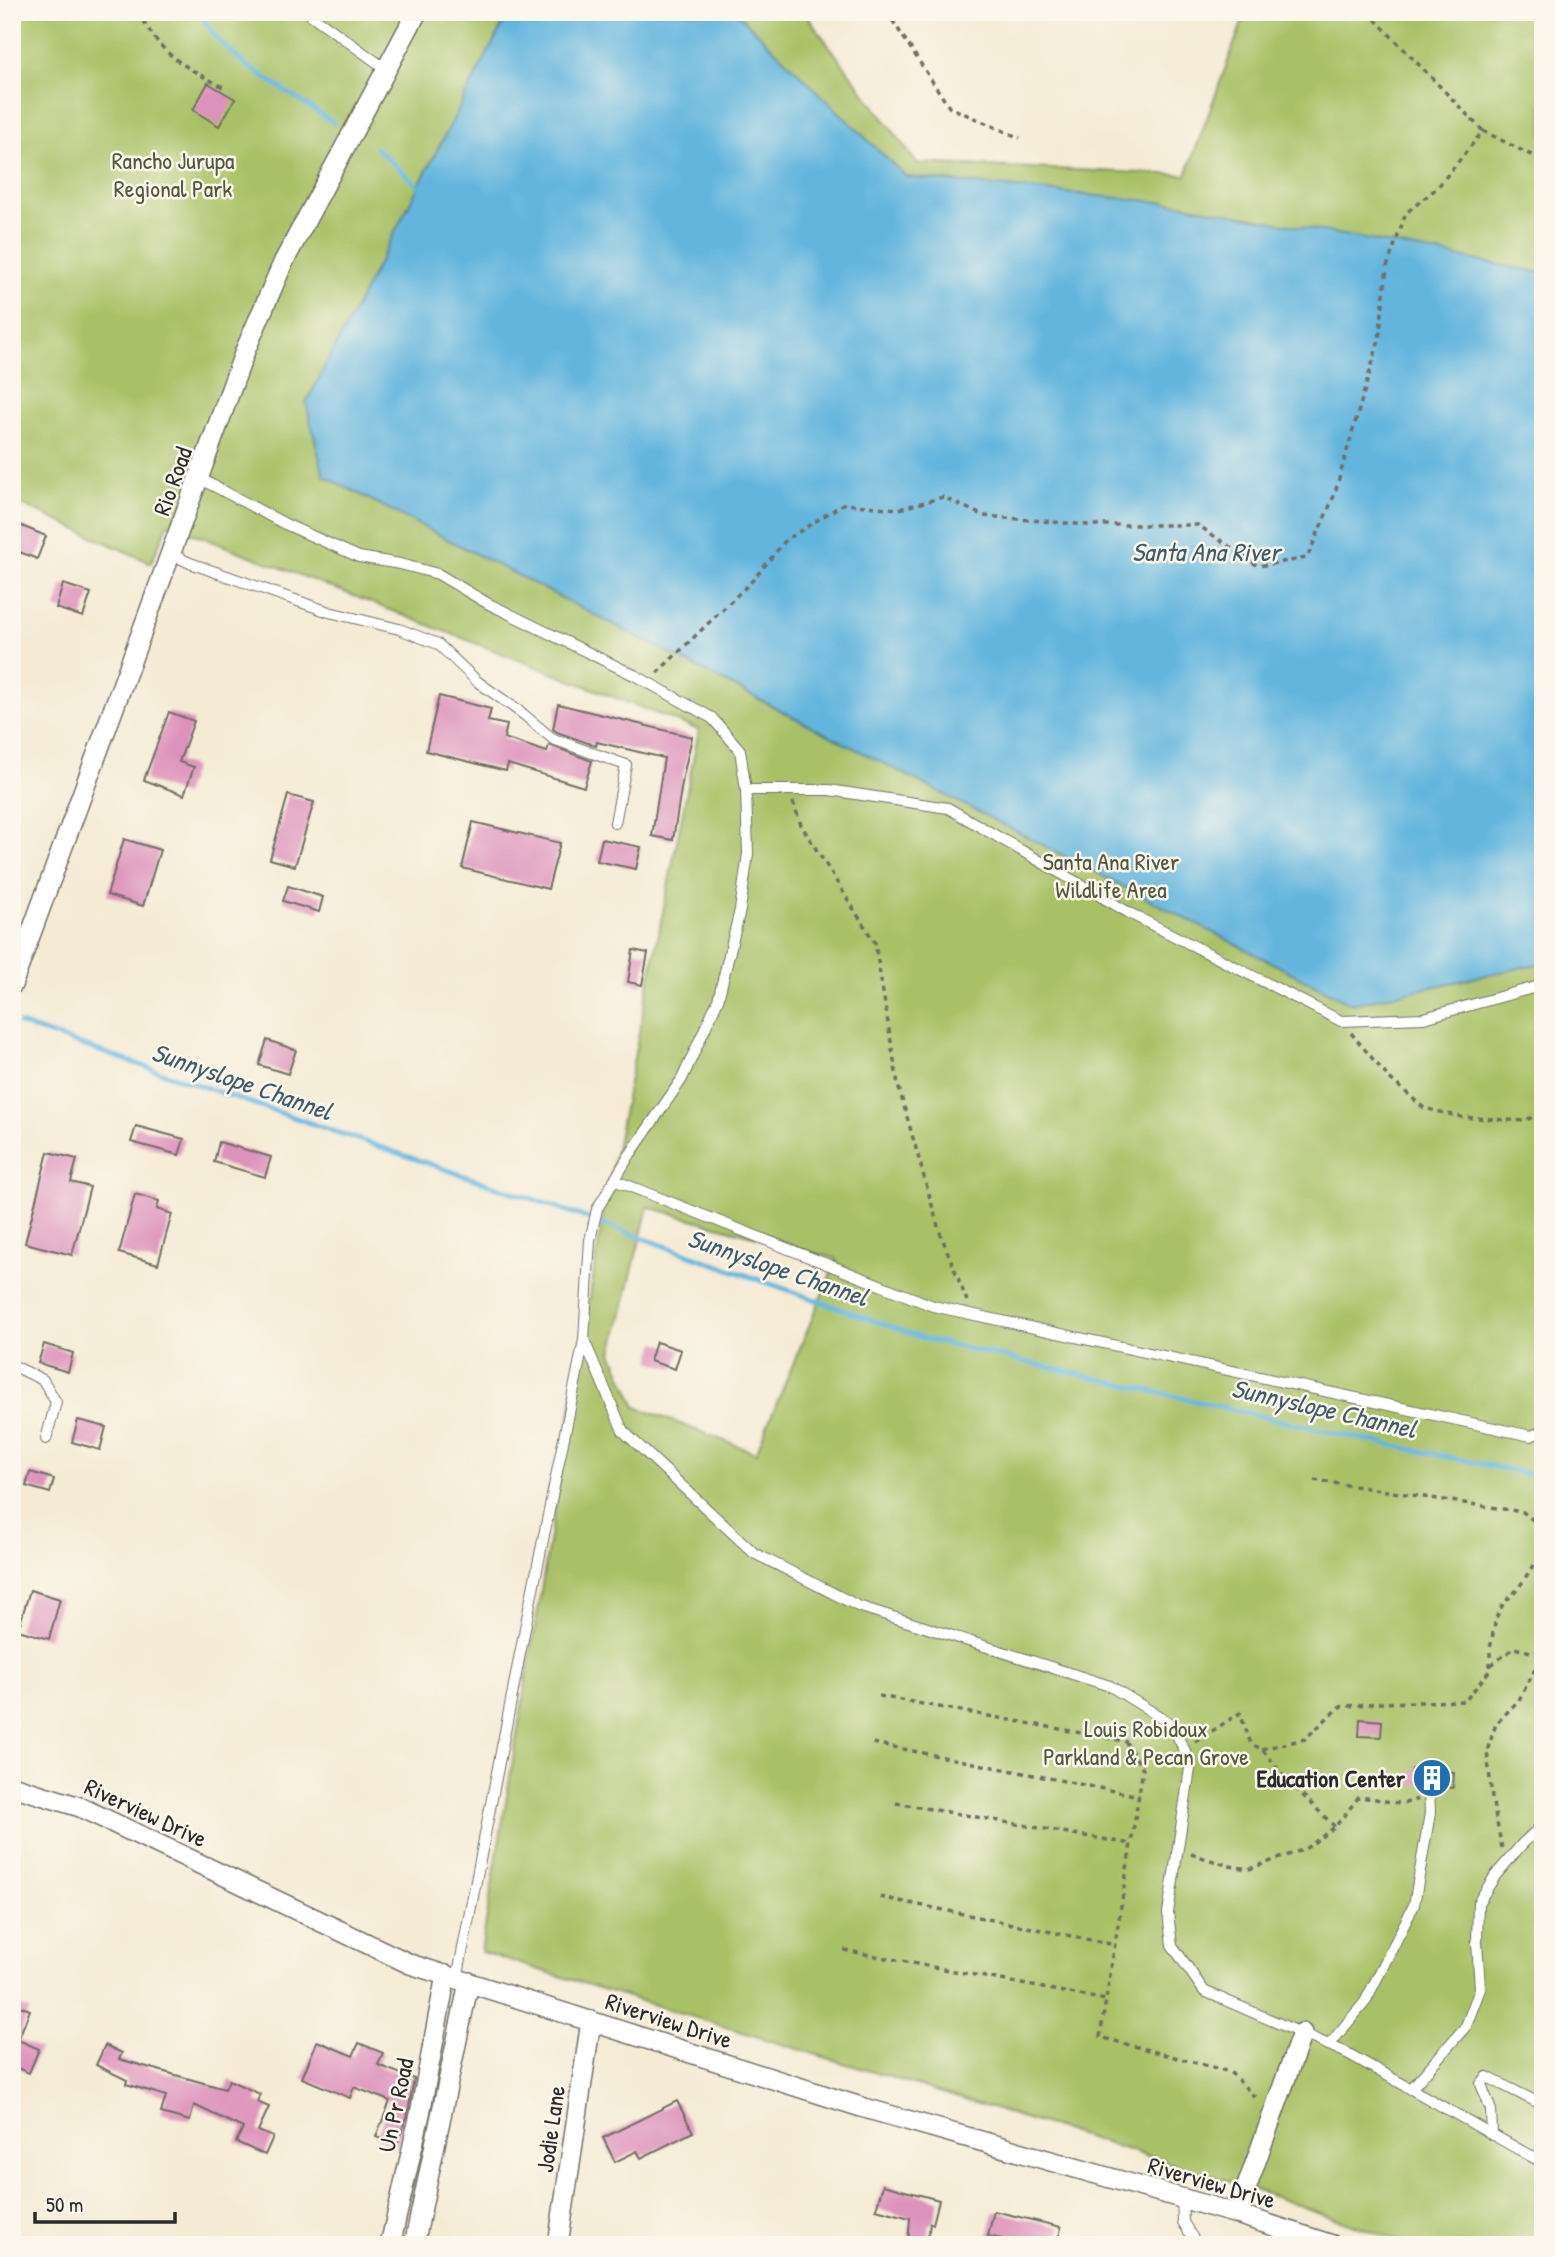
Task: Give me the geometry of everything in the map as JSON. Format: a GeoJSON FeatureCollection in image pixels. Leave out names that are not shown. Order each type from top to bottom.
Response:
{"type":"FeatureCollection","features":[{"type":"Feature","properties":{"kind":"street","name":"Rio Road"},"geometry":{"type":"LineString","coordinates":[[12,985],[245,351],[283,263],[417,12]]}},
{"type":"Feature","properties":{"kind":"street","name":"Riverview Drive"},"geometry":{"type":"LineString","coordinates":[[12,1786],[80,1807],[410,1964],[861,2107],[1237,2214],[1332,2245]]}},
{"type":"Feature","properties":{"kind":"street","name":"Un Pr Road"},"geometry":{"type":"LineString","coordinates":[[390,2245],[420,2113],[457,1979]]}},
{"type":"Feature","properties":{"kind":"street"},"geometry":{"type":"LineString","coordinates":[[414,2245],[457,1979]]}},
{"type":"Feature","properties":{"kind":"street","name":"Jodie Lane"},"geometry":{"type":"LineString","coordinates":[[558,2245],[591,2021]]}},
{"type":"Feature","properties":{"kind":"street"},"geometry":{"type":"LineString","coordinates":[[1237,2214],[1302,2033]]}},
{"type":"Feature","properties":{"kind":"lane"},"geometry":{"type":"LineString","coordinates":[[307,12],[386,69]]}},
{"type":"Feature","properties":{"kind":"lane"},"geometry":{"type":"LineString","coordinates":[[199,478],[285,524],[359,557],[438,574],[487,603],[649,682],[712,718],[740,750],[747,790],[748,854],[740,911],[718,1000],[682,1079],[597,1209],[590,1240],[584,1340],[457,1979]]}},
{"type":"Feature","properties":{"kind":"lane"},"geometry":{"type":"LineString","coordinates":[[172,554],[190,563],[329,612],[399,629],[438,644],[478,682],[553,739],[626,765],[615,823]]}},
{"type":"Feature","properties":{"kind":"lane"},"geometry":{"type":"LineString","coordinates":[[747,790],[829,790],[948,808],[1133,915],[1341,1021],[1424,1018],[1543,985]]}},
{"type":"Feature","properties":{"kind":"lane"},"geometry":{"type":"LineString","coordinates":[[614,1180],[933,1306],[1531,1436],[1543,1431]]}},
{"type":"Feature","properties":{"kind":"lane"},"geometry":{"type":"LineString","coordinates":[[584,1340],[623,1431],[754,1553],[858,1606],[1110,1686],[1170,1723],[1191,1762],[1168,1913],[1172,1945],[1204,1991],[1347,2053],[1543,2163]]}},
{"type":"Feature","properties":{"kind":"lane"},"geometry":{"type":"LineString","coordinates":[[12,1365],[43,1380],[56,1402],[46,1439]]}},
{"type":"Feature","properties":{"kind":"lane"},"geometry":{"type":"LineString","coordinates":[[1329,2045],[1365,2002],[1414,1905],[1430,1813],[1429,1784]]}},
{"type":"Feature","properties":{"kind":"lane"},"geometry":{"type":"LineString","coordinates":[[1411,2089],[1466,2026],[1480,1989],[1478,1903],[1523,1843],[1543,1825]]}},
{"type":"Feature","properties":{"kind":"lane"},"geometry":{"type":"LineString","coordinates":[[1492,2135],[1491,2110],[1481,2084],[1487,2077],[1543,2105]]}},
{"type":"Feature","properties":{"kind":"lane"},"geometry":{"type":"LineString","coordinates":[[1182,2198],[1183,2222],[1197,2245]]}},
{"type":"Feature","properties":{"kind":"path"},"geometry":{"type":"LineString","coordinates":[[139,12],[148,32],[180,64],[223,87]]}},
{"type":"Feature","properties":{"kind":"path"},"geometry":{"type":"LineString","coordinates":[[887,12],[949,107],[1020,138]]}},
{"type":"Feature","properties":{"kind":"path"},"geometry":{"type":"LineString","coordinates":[[1368,12],[1483,131],[1543,161]]}},
{"type":"Feature","properties":{"kind":"path"},"geometry":{"type":"LineString","coordinates":[[649,682],[751,582],[786,540],[843,504],[899,509],[943,497],[984,516],[1088,525],[1198,526],[1258,566],[1307,558],[1334,496],[1379,340],[1387,267],[1406,213],[1437,188],[1483,131]]}},
{"type":"Feature","properties":{"kind":"path"},"geometry":{"type":"LineString","coordinates":[[788,790],[801,825],[875,943],[898,1085],[939,1230],[973,1315]]}},
{"type":"Feature","properties":{"kind":"path"},"geometry":{"type":"LineString","coordinates":[[1341,1021],[1388,1077],[1424,1108],[1461,1117],[1524,1121],[1543,1112]]}},
{"type":"Feature","properties":{"kind":"path"},"geometry":{"type":"LineString","coordinates":[[1314,1480],[1523,1512],[1543,1528]]}},
{"type":"Feature","properties":{"kind":"path"},"geometry":{"type":"LineString","coordinates":[[1262,1749],[1305,1739],[1339,1707],[1465,1701],[1490,1670],[1496,1618],[1503,1604],[1518,1589],[1534,1564],[1543,1558]]}},
{"type":"Feature","properties":{"kind":"path"},"geometry":{"type":"LineString","coordinates":[[1490,1666],[1514,1648],[1543,1653],[1518,1700],[1496,1724],[1487,1751],[1492,1798],[1505,1865]]}},
{"type":"Feature","properties":{"kind":"path"},"geometry":{"type":"LineString","coordinates":[[879,1696],[1125,1741],[1143,1769],[1100,2037],[1230,2072],[1273,2114]]}},
{"type":"Feature","properties":{"kind":"path"},"geometry":{"type":"LineString","coordinates":[[1184,1749],[1240,1713],[1251,1745],[1262,1749],[1283,1776],[1335,1827]]}},
{"type":"Feature","properties":{"kind":"path"},"geometry":{"type":"LineString","coordinates":[[873,1743],[1139,1796]]}},
{"type":"Feature","properties":{"kind":"path"},"geometry":{"type":"LineString","coordinates":[[1178,1848],[1196,1856],[1249,1869],[1305,1849],[1335,1827],[1359,1798],[1367,1797],[1404,1805],[1416,1800],[1429,1784]]}},
{"type":"Feature","properties":{"kind":"path"},"geometry":{"type":"LineString","coordinates":[[896,1803],[1131,1844]]}},
{"type":"Feature","properties":{"kind":"path"},"geometry":{"type":"LineString","coordinates":[[880,1897],[1115,1945]]}},
{"type":"Feature","properties":{"kind":"path"},"geometry":{"type":"LineString","coordinates":[[844,1950],[1106,2000]]}},
{"type":"Feature","properties":{"kind":"green space"},"geometry":{"type":"Polygon","coordinates":[[[12,12],[804,12],[917,163],[1186,175],[1246,12],[1543,12],[1543,2245],[1411,2245],[1226,2180],[481,1952],[606,1199],[699,730],[168,524],[151,563],[12,500],[12,12]],[[648,1207],[612,1353],[636,1407],[756,1453],[837,1259],[648,1207]]]}},
{"type":"Feature","properties":{"kind":"water","name":"Santa Ana River"},"geometry":{"type":"Polygon","coordinates":[[[509,12],[736,12],[906,177],[1180,204],[1543,273],[1543,963],[1352,1004],[324,476],[306,403],[509,12]]]}},
{"type":"Feature","properties":{"kind":"building"},"geometry":{"type":"Polygon","coordinates":[[[208,83],[235,99],[219,126],[193,110],[208,83]]]}},
{"type":"Feature","properties":{"kind":"building"},"geometry":{"type":"Polygon","coordinates":[[[12,522],[46,536],[37,559],[12,549],[12,522]]]}},
{"type":"Feature","properties":{"kind":"building"},"geometry":{"type":"Polygon","coordinates":[[[63,584],[91,593],[83,617],[56,608],[63,584]]]}},
{"type":"Feature","properties":{"kind":"building"},"geometry":{"type":"Polygon","coordinates":[[[439,696],[491,709],[488,721],[507,725],[504,738],[547,752],[549,745],[592,761],[584,787],[508,764],[506,771],[426,751],[439,696]]]}},
{"type":"Feature","properties":{"kind":"building"},"geometry":{"type":"Polygon","coordinates":[[[558,704],[692,737],[673,840],[652,836],[664,758],[597,742],[596,746],[557,732],[553,729],[558,704]]]}},
{"type":"Feature","properties":{"kind":"building"},"geometry":{"type":"Polygon","coordinates":[[[169,712],[194,721],[179,762],[194,767],[184,795],[144,780],[169,712]]]}},
{"type":"Feature","properties":{"kind":"building"},"geometry":{"type":"Polygon","coordinates":[[[288,795],[314,802],[295,866],[270,859],[288,795]]]}},
{"type":"Feature","properties":{"kind":"building"},"geometry":{"type":"Polygon","coordinates":[[[473,822],[560,843],[548,889],[462,868],[473,822]]]}},
{"type":"Feature","properties":{"kind":"building"},"geometry":{"type":"Polygon","coordinates":[[[124,839],[160,850],[143,906],[107,895],[124,839]]]}},
{"type":"Feature","properties":{"kind":"building"},"geometry":{"type":"Polygon","coordinates":[[[602,839],[641,847],[636,869],[597,861],[602,839]]]}},
{"type":"Feature","properties":{"kind":"building"},"geometry":{"type":"Polygon","coordinates":[[[288,886],[323,897],[319,912],[283,901],[288,886]]]}},
{"type":"Feature","properties":{"kind":"building"},"geometry":{"type":"Polygon","coordinates":[[[633,950],[648,953],[642,985],[628,982],[633,950]]]}},
{"type":"Feature","properties":{"kind":"building"},"geometry":{"type":"Polygon","coordinates":[[[267,1040],[296,1050],[288,1074],[259,1065],[267,1040]]]}},
{"type":"Feature","properties":{"kind":"building"},"geometry":{"type":"Polygon","coordinates":[[[136,1126],[184,1139],[179,1155],[131,1142],[136,1126]]]}},
{"type":"Feature","properties":{"kind":"building"},"geometry":{"type":"Polygon","coordinates":[[[219,1142],[271,1157],[265,1177],[214,1162],[219,1142]]]}},
{"type":"Feature","properties":{"kind":"building"},"geometry":{"type":"Polygon","coordinates":[[[48,1152],[77,1159],[71,1182],[90,1187],[72,1255],[25,1243],[48,1152]]]}},
{"type":"Feature","properties":{"kind":"building"},"geometry":{"type":"Polygon","coordinates":[[[135,1194],[159,1201],[157,1209],[172,1214],[158,1264],[119,1253],[135,1194]]]}},
{"type":"Feature","properties":{"kind":"building"},"geometry":{"type":"Polygon","coordinates":[[[656,1342],[681,1350],[675,1369],[650,1361],[656,1342]]]}},
{"type":"Feature","properties":{"kind":"building"},"geometry":{"type":"Polygon","coordinates":[[[44,1344],[73,1353],[68,1372],[38,1363],[44,1344]]]}},
{"type":"Feature","properties":{"kind":"building"},"geometry":{"type":"Polygon","coordinates":[[[78,1420],[106,1427],[100,1450],[72,1442],[78,1420]]]}},
{"type":"Feature","properties":{"kind":"building"},"geometry":{"type":"Polygon","coordinates":[[[30,1472],[54,1479],[50,1493],[26,1486],[30,1472]]]}},
{"type":"Feature","properties":{"kind":"building"},"geometry":{"type":"Polygon","coordinates":[[[30,1590],[60,1599],[49,1639],[18,1630],[30,1590]]]}},
{"type":"Feature","properties":{"kind":"building"},"geometry":{"type":"Polygon","coordinates":[[[1360,1719],[1382,1721],[1381,1737],[1359,1736],[1360,1719]]]}},
{"type":"Feature","properties":{"kind":"building","name":"Education Center"},"geometry":{"type":"Polygon","coordinates":[[[1412,1769],[1454,1773],[1453,1788],[1437,1786],[1435,1780],[1429,1777],[1425,1778],[1422,1785],[1411,1784],[1412,1769]]]}},
{"type":"Feature","properties":{"kind":"building"},"geometry":{"type":"Polygon","coordinates":[[[12,2003],[30,2010],[18,2040],[39,2049],[29,2073],[12,2066],[12,2003]]]}},
{"type":"Feature","properties":{"kind":"building"},"geometry":{"type":"Polygon","coordinates":[[[317,2041],[353,2056],[359,2043],[383,2053],[378,2065],[414,2079],[407,2117],[396,2145],[376,2137],[390,2101],[354,2087],[350,2098],[302,2078],[317,2041]]]}},
{"type":"Feature","properties":{"kind":"building"},"geometry":{"type":"Polygon","coordinates":[[[105,2045],[122,2053],[119,2059],[225,2089],[229,2080],[260,2094],[257,2102],[269,2107],[258,2131],[273,2137],[265,2155],[236,2142],[243,2128],[194,2105],[190,2121],[161,2113],[166,2096],[126,2084],[127,2080],[96,2065],[105,2045]]]}},
{"type":"Feature","properties":{"kind":"building"},"geometry":{"type":"Polygon","coordinates":[[[677,2101],[693,2132],[641,2158],[637,2151],[615,2162],[603,2138],[677,2101]]]}},
{"type":"Feature","properties":{"kind":"building"},"geometry":{"type":"Polygon","coordinates":[[[883,2185],[939,2200],[933,2224],[930,2223],[927,2245],[908,2245],[910,2218],[876,2209],[883,2185]]]}},
{"type":"Feature","properties":{"kind":"building"},"geometry":{"type":"Polygon","coordinates":[[[994,2211],[1061,2227],[1057,2245],[1005,2245],[1006,2240],[988,2236],[994,2211]]]}},
{"type":"Feature","properties":{"kind":"waterway"},"geometry":{"type":"LineString","coordinates":[[199,12],[217,39],[246,65],[334,123]]}},
{"type":"Feature","properties":{"kind":"waterway"},"geometry":{"type":"LineString","coordinates":[[376,148],[423,190]]}},
{"type":"Feature","properties":{"kind":"waterway","name":"Sunnyslope Channel"},"geometry":{"type":"LineString","coordinates":[[20,1024],[553,1206],[925,1339],[1348,1436],[1543,1477]]}},
{"type":"Feature","properties":{"kind":"place","name":"Education Center"},"geometry":{"type":"Point","coordinates":[1432,1778]}},
{"type":"Feature","properties":{"kind":"park label","name":"Rancho Jurupa Regional Park"},"geometry":{"type":"Point","coordinates":[173,174]}},
{"type":"Feature","properties":{"kind":"park label","name":"Santa Ana River Wildlife Area"},"geometry":{"type":"Point","coordinates":[1111,875]}},
{"type":"Feature","properties":{"kind":"park label","name":"Louis Robidoux Parkland & Pecan Grove"},"geometry":{"type":"Point","coordinates":[1146,1742]}}]}
